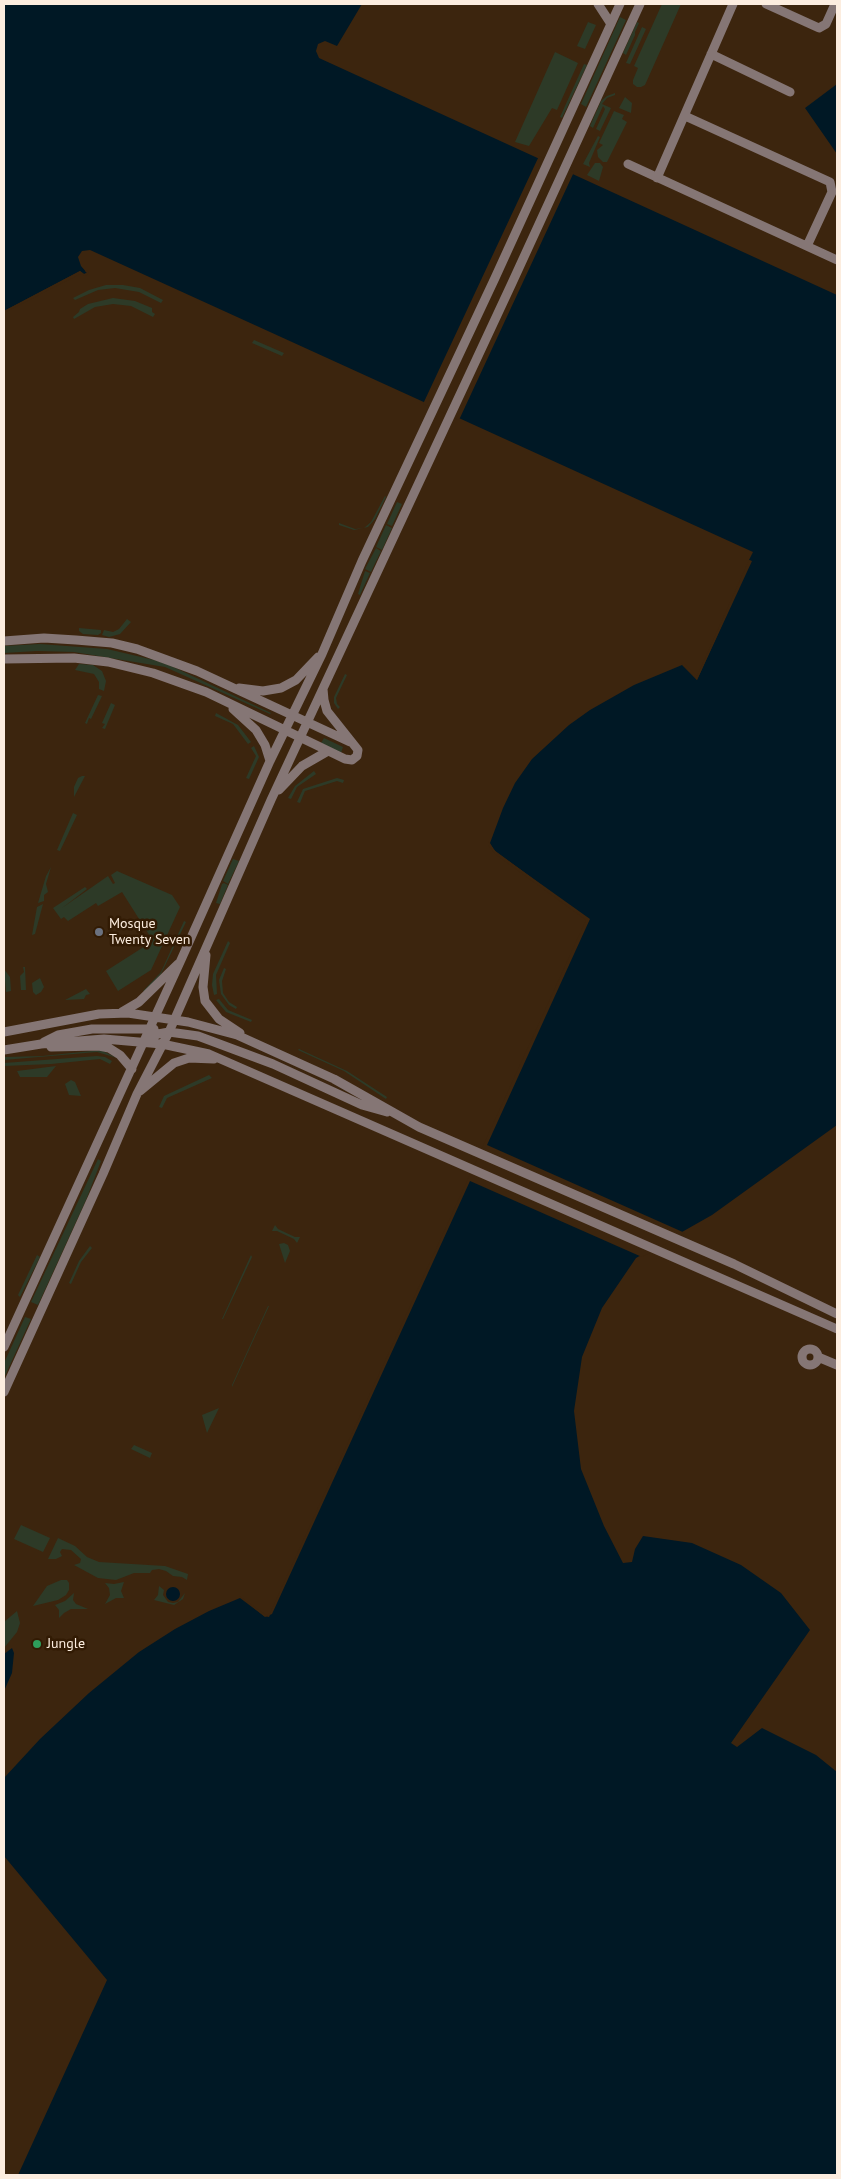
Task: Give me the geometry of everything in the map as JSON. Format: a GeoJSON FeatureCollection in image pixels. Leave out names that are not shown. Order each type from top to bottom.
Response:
{"type":"FeatureCollection","features":[{"type":"Feature","properties":{"kind":"street"},"geometry":{"type":"LineString","coordinates":[[598,4],[611,24]]}},
{"type":"Feature","properties":{"kind":"street"},"geometry":{"type":"LineString","coordinates":[[4,1347],[182,960],[270,761],[322,654],[362,561],[620,4]]}},
{"type":"Feature","properties":{"kind":"street"},"geometry":{"type":"LineString","coordinates":[[4,1392],[103,1174],[137,1094],[169,1032],[271,800],[640,4]]}},
{"type":"Feature","properties":{"kind":"street"},"geometry":{"type":"LineString","coordinates":[[657,178],[733,4]]}},
{"type":"Feature","properties":{"kind":"street"},"geometry":{"type":"LineString","coordinates":[[766,4],[819,28],[826,24],[835,4]]}},
{"type":"Feature","properties":{"kind":"street"},"geometry":{"type":"LineString","coordinates":[[711,54],[790,92]]}},
{"type":"Feature","properties":{"kind":"street"},"geometry":{"type":"LineString","coordinates":[[684,116],[830,182],[832,192],[807,246]]}},
{"type":"Feature","properties":{"kind":"street"},"geometry":{"type":"LineString","coordinates":[[628,164],[837,260]]}},
{"type":"Feature","properties":{"kind":"street"},"geometry":{"type":"LineString","coordinates":[[4,640],[60,639],[125,646],[181,665],[352,743]]}},
{"type":"Feature","properties":{"kind":"street"},"geometry":{"type":"LineString","coordinates":[[227,686],[263,691],[281,688],[296,680],[322,654]]}},
{"type":"Feature","properties":{"kind":"street"},"geometry":{"type":"LineString","coordinates":[[4,659],[54,657],[108,662],[171,678],[328,751],[352,760],[358,753],[357,747],[328,711],[323,689]]}},
{"type":"Feature","properties":{"kind":"street"},"geometry":{"type":"LineString","coordinates":[[224,701],[256,730],[265,745],[270,761]]}},
{"type":"Feature","properties":{"kind":"street"},"geometry":{"type":"LineString","coordinates":[[271,800],[295,772],[328,751]]}},
{"type":"Feature","properties":{"kind":"street"},"geometry":{"type":"LineString","coordinates":[[207,945],[202,987],[206,1001],[219,1019],[252,1041]]}},
{"type":"Feature","properties":{"kind":"street"},"geometry":{"type":"LineString","coordinates":[[119,1013],[139,1002],[182,960]]}},
{"type":"Feature","properties":{"kind":"street"},"geometry":{"type":"LineString","coordinates":[[4,1032],[99,1014],[119,1013],[156,1016],[213,1027],[252,1041],[334,1079],[419,1128],[734,1264],[837,1314]]}},
{"type":"Feature","properties":{"kind":"street"},"geometry":{"type":"LineString","coordinates":[[41,1044],[52,1037],[86,1030],[150,1030],[165,1026],[174,1020]]}},
{"type":"Feature","properties":{"kind":"street"},"geometry":{"type":"LineString","coordinates":[[144,1042],[153,1036],[169,1032],[189,1034],[208,1039],[272,1064],[362,1105],[394,1114]]}},
{"type":"Feature","properties":{"kind":"street"},"geometry":{"type":"LineString","coordinates":[[4,1050],[41,1044],[104,1039],[162,1044],[194,1050],[224,1059],[837,1330]]}},
{"type":"Feature","properties":{"kind":"street"},"geometry":{"type":"LineString","coordinates":[[41,1044],[55,1048],[98,1046],[109,1048],[120,1055],[132,1069]]}},
{"type":"Feature","properties":{"kind":"street"},"geometry":{"type":"LineString","coordinates":[[137,1094],[174,1062],[189,1058],[224,1059]]}},
{"type":"Feature","properties":{"kind":"street"},"geometry":{"type":"LineString","coordinates":[[818,1356],[837,1364]]}},
{"type":"Feature","properties":{"kind":"green space"},"geometry":{"type":"Polygon","coordinates":[[[662,4],[681,4],[645,85],[637,87],[633,84],[633,80],[638,68],[634,66],[662,4]]]}},
{"type":"Feature","properties":{"kind":"green space"},"geometry":{"type":"Polygon","coordinates":[[[620,17],[626,20],[586,107],[581,104],[620,17]]]}},
{"type":"Feature","properties":{"kind":"green space"},"geometry":{"type":"Polygon","coordinates":[[[588,22],[596,25],[585,49],[577,46],[588,22]]]}},
{"type":"Feature","properties":{"kind":"green space"},"geometry":{"type":"Polygon","coordinates":[[[637,22],[639,23],[635,35],[626,55],[623,53],[637,22]]]}},
{"type":"Feature","properties":{"kind":"green space"},"geometry":{"type":"Polygon","coordinates":[[[642,27],[646,29],[630,64],[626,63],[642,27]]]}},
{"type":"Feature","properties":{"kind":"green space"},"geometry":{"type":"Polygon","coordinates":[[[555,52],[578,63],[557,110],[552,108],[529,146],[515,142],[555,52]]]}},
{"type":"Feature","properties":{"kind":"green space"},"geometry":{"type":"Polygon","coordinates":[[[584,64],[587,65],[562,118],[560,117],[584,64]]]}},
{"type":"Feature","properties":{"kind":"green space"},"geometry":{"type":"Polygon","coordinates":[[[615,93],[615,95],[607,98],[602,104],[611,108],[600,131],[596,129],[605,109],[603,106],[593,128],[590,126],[601,101],[615,93]]]}},
{"type":"Feature","properties":{"kind":"green space"},"geometry":{"type":"Polygon","coordinates":[[[625,97],[632,103],[631,113],[619,108],[625,97]]]}},
{"type":"Feature","properties":{"kind":"green space"},"geometry":{"type":"Polygon","coordinates":[[[614,111],[624,115],[622,119],[627,122],[607,162],[603,162],[598,157],[597,150],[603,145],[599,143],[614,111]]]}},
{"type":"Feature","properties":{"kind":"green space"},"geometry":{"type":"Polygon","coordinates":[[[598,136],[600,137],[589,163],[590,167],[583,164],[598,136]]]}},
{"type":"Feature","properties":{"kind":"green space"},"geometry":{"type":"Polygon","coordinates":[[[595,163],[600,163],[603,167],[599,181],[587,175],[595,163]]]}},
{"type":"Feature","properties":{"kind":"green space"},"geometry":{"type":"Polygon","coordinates":[[[106,285],[140,288],[163,300],[161,303],[139,292],[115,288],[98,290],[75,300],[73,298],[89,290],[106,285]]]}},
{"type":"Feature","properties":{"kind":"green space"},"geometry":{"type":"Polygon","coordinates":[[[113,298],[135,301],[152,308],[152,312],[155,314],[153,317],[131,306],[113,304],[95,307],[74,319],[73,317],[80,309],[88,304],[113,298]]]}},
{"type":"Feature","properties":{"kind":"green space"},"geometry":{"type":"Polygon","coordinates":[[[254,340],[284,353],[282,356],[252,343],[254,340]]]}},
{"type":"Feature","properties":{"kind":"green space"},"geometry":{"type":"Polygon","coordinates":[[[385,496],[375,519],[368,527],[364,528],[371,522],[385,496]]]}},
{"type":"Feature","properties":{"kind":"green space"},"geometry":{"type":"Polygon","coordinates":[[[397,502],[402,504],[392,526],[387,524],[397,502]]]}},
{"type":"Feature","properties":{"kind":"green space"},"geometry":{"type":"Polygon","coordinates":[[[339,523],[355,529],[363,528],[354,530],[339,525],[339,523]]]}},
{"type":"Feature","properties":{"kind":"green space"},"geometry":{"type":"Polygon","coordinates":[[[386,525],[392,528],[382,550],[376,547],[386,525]]]}},
{"type":"Feature","properties":{"kind":"green space"},"geometry":{"type":"Polygon","coordinates":[[[376,548],[381,551],[371,572],[365,569],[376,548]]]}},
{"type":"Feature","properties":{"kind":"green space"},"geometry":{"type":"Polygon","coordinates":[[[365,571],[370,573],[360,595],[358,594],[365,571]]]}},
{"type":"Feature","properties":{"kind":"green space"},"geometry":{"type":"Polygon","coordinates":[[[127,619],[131,622],[120,634],[109,637],[102,635],[104,630],[113,632],[119,629],[127,619]]]}},
{"type":"Feature","properties":{"kind":"green space"},"geometry":{"type":"Polygon","coordinates":[[[79,628],[101,630],[101,633],[98,635],[83,634],[79,631],[79,628]]]}},
{"type":"Feature","properties":{"kind":"green space"},"geometry":{"type":"Polygon","coordinates":[[[40,644],[107,649],[154,660],[169,665],[271,713],[165,667],[74,652],[37,651],[4,653],[4,646],[40,644]]]}},
{"type":"Feature","properties":{"kind":"green space"},"geometry":{"type":"Polygon","coordinates":[[[79,664],[93,665],[102,671],[106,681],[104,691],[99,689],[99,682],[94,674],[75,670],[79,664]]]}},
{"type":"Feature","properties":{"kind":"green space"},"geometry":{"type":"Polygon","coordinates":[[[345,674],[347,675],[336,698],[337,704],[340,707],[338,709],[334,703],[334,697],[345,674]]]}},
{"type":"Feature","properties":{"kind":"green space"},"geometry":{"type":"Polygon","coordinates":[[[98,695],[102,696],[87,724],[85,723],[98,695]]]}},
{"type":"Feature","properties":{"kind":"green space"},"geometry":{"type":"Polygon","coordinates":[[[111,703],[115,705],[105,729],[102,728],[105,724],[102,723],[111,703]]]}},
{"type":"Feature","properties":{"kind":"green space"},"geometry":{"type":"Polygon","coordinates":[[[216,713],[238,725],[251,742],[248,744],[233,724],[215,716],[216,713]]]}},
{"type":"Feature","properties":{"kind":"green space"},"geometry":{"type":"Polygon","coordinates":[[[324,738],[343,747],[341,753],[321,743],[324,738]]]}},
{"type":"Feature","properties":{"kind":"green space"},"geometry":{"type":"Polygon","coordinates":[[[254,746],[259,757],[249,779],[246,778],[256,756],[251,748],[254,746]]]}},
{"type":"Feature","properties":{"kind":"green space"},"geometry":{"type":"Polygon","coordinates":[[[314,771],[316,774],[297,787],[291,799],[288,798],[295,786],[314,771]]]}},
{"type":"Feature","properties":{"kind":"green space"},"geometry":{"type":"Polygon","coordinates":[[[85,776],[74,797],[74,787],[78,778],[85,776]]]}},
{"type":"Feature","properties":{"kind":"green space"},"geometry":{"type":"Polygon","coordinates":[[[337,778],[344,780],[343,783],[337,781],[305,791],[300,803],[297,802],[303,789],[337,778]]]}},
{"type":"Feature","properties":{"kind":"green space"},"geometry":{"type":"Polygon","coordinates":[[[73,813],[77,815],[60,851],[57,850],[73,813]]]}},
{"type":"Feature","properties":{"kind":"green space"},"geometry":{"type":"Polygon","coordinates":[[[233,859],[239,861],[228,884],[223,881],[233,859]]]}},
{"type":"Feature","properties":{"kind":"green space"},"geometry":{"type":"Polygon","coordinates":[[[51,867],[46,884],[48,892],[44,895],[44,901],[38,903],[46,876],[51,867]]]}},
{"type":"Feature","properties":{"kind":"green space"},"geometry":{"type":"Polygon","coordinates":[[[117,871],[172,895],[180,907],[151,970],[118,991],[106,971],[153,941],[122,892],[98,906],[96,903],[68,921],[64,917],[61,919],[53,908],[85,887],[87,889],[62,908],[108,876],[113,884],[115,883],[111,875],[117,871]]]}},
{"type":"Feature","properties":{"kind":"green space"},"geometry":{"type":"Polygon","coordinates":[[[222,884],[228,885],[220,904],[216,903],[222,884]]]}},
{"type":"Feature","properties":{"kind":"green space"},"geometry":{"type":"Polygon","coordinates":[[[43,904],[35,934],[32,935],[37,907],[43,904]]]}},
{"type":"Feature","properties":{"kind":"green space"},"geometry":{"type":"Polygon","coordinates":[[[184,921],[186,922],[161,974],[145,992],[143,991],[161,972],[184,921]]]}},
{"type":"Feature","properties":{"kind":"green space"},"geometry":{"type":"Polygon","coordinates":[[[228,941],[230,943],[216,975],[217,994],[214,995],[212,985],[213,974],[228,941]]]}},
{"type":"Feature","properties":{"kind":"green space"},"geometry":{"type":"Polygon","coordinates":[[[23,967],[25,967],[26,990],[21,990],[20,976],[24,972],[23,967]]]}},
{"type":"Feature","properties":{"kind":"green space"},"geometry":{"type":"Polygon","coordinates":[[[224,968],[226,969],[222,981],[223,993],[229,1002],[237,1007],[236,1009],[229,1005],[221,994],[219,980],[224,968]]]}},
{"type":"Feature","properties":{"kind":"green space"},"geometry":{"type":"Polygon","coordinates":[[[4,969],[10,977],[11,991],[6,992],[4,969]]]}},
{"type":"Feature","properties":{"kind":"green space"},"geometry":{"type":"Polygon","coordinates":[[[40,978],[44,987],[36,995],[33,992],[32,983],[40,978]]]}},
{"type":"Feature","properties":{"kind":"green space"},"geometry":{"type":"Polygon","coordinates":[[[86,989],[90,994],[86,995],[84,999],[65,1000],[86,989]]]}},
{"type":"Feature","properties":{"kind":"green space"},"geometry":{"type":"Polygon","coordinates":[[[219,999],[228,1010],[252,1020],[251,1022],[226,1012],[216,1000],[219,999]]]}},
{"type":"Feature","properties":{"kind":"green space"},"geometry":{"type":"Polygon","coordinates":[[[299,1049],[347,1071],[387,1097],[386,1099],[344,1071],[299,1049]]]}},
{"type":"Feature","properties":{"kind":"green space"},"geometry":{"type":"Polygon","coordinates":[[[101,1050],[117,1058],[97,1052],[4,1060],[4,1057],[42,1056],[101,1050]]]}},
{"type":"Feature","properties":{"kind":"green space"},"geometry":{"type":"Polygon","coordinates":[[[105,1057],[112,1061],[110,1064],[100,1059],[4,1066],[4,1063],[105,1057]]]}},
{"type":"Feature","properties":{"kind":"green space"},"geometry":{"type":"Polygon","coordinates":[[[56,1066],[47,1077],[20,1077],[17,1071],[56,1066]]]}},
{"type":"Feature","properties":{"kind":"green space"},"geometry":{"type":"Polygon","coordinates":[[[209,1075],[212,1078],[167,1098],[162,1108],[159,1107],[164,1096],[209,1075]]]}},
{"type":"Feature","properties":{"kind":"green space"},"geometry":{"type":"Polygon","coordinates":[[[71,1080],[75,1082],[81,1096],[69,1095],[65,1084],[71,1080]]]}},
{"type":"Feature","properties":{"kind":"green space"},"geometry":{"type":"Polygon","coordinates":[[[98,1159],[101,1161],[86,1200],[38,1305],[31,1302],[98,1159]]]}},
{"type":"Feature","properties":{"kind":"green space"},"geometry":{"type":"Polygon","coordinates":[[[275,1225],[278,1229],[295,1237],[300,1237],[297,1243],[294,1239],[277,1231],[272,1231],[275,1225]]]}},
{"type":"Feature","properties":{"kind":"green space"},"geometry":{"type":"Polygon","coordinates":[[[284,1243],[288,1245],[290,1251],[285,1263],[279,1244],[284,1243]]]}},
{"type":"Feature","properties":{"kind":"green space"},"geometry":{"type":"Polygon","coordinates":[[[90,1246],[92,1248],[81,1262],[71,1284],[69,1283],[79,1261],[90,1246]]]}},
{"type":"Feature","properties":{"kind":"green space"},"geometry":{"type":"Polygon","coordinates":[[[37,1255],[40,1257],[20,1297],[18,1295],[37,1255]]]}},
{"type":"Feature","properties":{"kind":"green space"},"geometry":{"type":"Polygon","coordinates":[[[251,1255],[252,1257],[222,1319],[251,1255]]]}},
{"type":"Feature","properties":{"kind":"green space"},"geometry":{"type":"Polygon","coordinates":[[[269,1306],[232,1387],[232,1385],[269,1306]]]}},
{"type":"Feature","properties":{"kind":"green space"},"geometry":{"type":"Polygon","coordinates":[[[25,1317],[31,1319],[4,1378],[4,1363],[25,1317]]]}},
{"type":"Feature","properties":{"kind":"green space"},"geometry":{"type":"Polygon","coordinates":[[[219,1408],[207,1433],[202,1415],[219,1408]]]}},
{"type":"Feature","properties":{"kind":"green space"},"geometry":{"type":"Polygon","coordinates":[[[134,1445],[152,1453],[150,1458],[131,1449],[134,1445]]]}},
{"type":"Feature","properties":{"kind":"green space"},"geometry":{"type":"Polygon","coordinates":[[[21,1525],[50,1538],[43,1552],[14,1539],[21,1525]]]}},
{"type":"Feature","properties":{"kind":"green space"},"geometry":{"type":"Polygon","coordinates":[[[58,1538],[75,1546],[87,1557],[99,1562],[165,1566],[188,1574],[187,1580],[159,1569],[152,1570],[150,1573],[134,1573],[116,1580],[98,1578],[74,1565],[80,1563],[81,1559],[71,1550],[62,1549],[60,1552],[62,1556],[56,1559],[48,1559],[58,1538]]]}},
{"type":"Feature","properties":{"kind":"green space"},"geometry":{"type":"Polygon","coordinates":[[[61,1580],[67,1580],[69,1583],[69,1590],[66,1595],[58,1600],[33,1606],[47,1586],[61,1580]]]}},
{"type":"Feature","properties":{"kind":"green space"},"geometry":{"type":"Polygon","coordinates":[[[124,1582],[121,1591],[124,1598],[116,1598],[105,1604],[110,1595],[109,1588],[105,1583],[124,1582]]]}},
{"type":"Feature","properties":{"kind":"green space"},"geometry":{"type":"Polygon","coordinates":[[[159,1586],[164,1590],[163,1595],[168,1602],[178,1602],[185,1593],[183,1599],[174,1605],[154,1600],[158,1595],[159,1586]]]}},
{"type":"Feature","properties":{"kind":"green space"},"geometry":{"type":"Polygon","coordinates":[[[74,1593],[73,1600],[76,1604],[88,1609],[71,1609],[59,1618],[59,1610],[55,1605],[65,1601],[74,1593]]]}},
{"type":"Feature","properties":{"kind":"green space"},"geometry":{"type":"Polygon","coordinates":[[[17,1611],[20,1623],[17,1632],[4,1648],[4,1622],[17,1611]]]}},
{"type":"Feature","properties":{"kind":"water"},"geometry":{"type":"Polygon","coordinates":[[[4,4],[362,4],[337,46],[325,41],[318,44],[316,51],[319,58],[837,295],[837,1125],[712,1215],[636,1258],[602,1308],[582,1357],[574,1411],[581,1469],[604,1526],[623,1563],[632,1562],[635,1549],[643,1536],[692,1543],[741,1565],[781,1593],[810,1630],[731,1743],[737,1747],[762,1728],[816,1755],[837,1772],[837,2175],[18,2175],[107,1980],[4,1856],[4,1778],[40,1739],[89,1693],[139,1652],[175,1629],[209,1611],[240,1598],[264,1616],[269,1617],[589,920],[494,850],[490,843],[503,808],[515,783],[532,759],[569,725],[590,710],[634,685],[682,665],[697,680],[751,561],[749,560],[753,552],[90,250],[82,251],[78,257],[81,266],[87,273],[84,274],[80,271],[4,311],[4,4]]]}},
{"type":"Feature","properties":{"kind":"water"},"geometry":{"type":"Polygon","coordinates":[[[837,84],[837,154],[805,108],[837,84]]]}},
{"type":"Feature","properties":{"kind":"water"},"geometry":{"type":"Polygon","coordinates":[[[173,1587],[178,1589],[180,1594],[178,1599],[173,1601],[168,1599],[166,1594],[168,1589],[173,1587]]]}},
{"type":"Feature","properties":{"kind":"water"},"geometry":{"type":"Polygon","coordinates":[[[12,1648],[14,1653],[12,1673],[4,1691],[4,1654],[12,1648]]]}},
{"type":"Feature","properties":{"kind":"pier"},"geometry":{"type":"Polygon","coordinates":[[[539,156],[574,172],[459,420],[423,404],[539,156]]]}},
{"type":"Feature","properties":{"kind":"pier"},"geometry":{"type":"Polygon","coordinates":[[[87,270],[89,273],[86,276],[80,274],[4,313],[4,311],[80,271],[84,274],[87,273],[85,271],[87,270]]]}},
{"type":"Feature","properties":{"kind":"pier"},"geometry":{"type":"Polygon","coordinates":[[[749,560],[752,561],[697,680],[681,663],[684,663],[697,676],[749,560]]]}},
{"type":"Feature","properties":{"kind":"pier"},"geometry":{"type":"Polygon","coordinates":[[[488,841],[496,852],[590,919],[487,1145],[685,1233],[642,1257],[470,1181],[272,1614],[265,1617],[239,1596],[266,1615],[270,1613],[586,920],[495,854],[488,845],[488,841]]]}},
{"type":"Feature","properties":{"kind":"place","name":"Mosque Twenty Seven"},"geometry":{"type":"Point","coordinates":[99,932]}},
{"type":"Feature","properties":{"kind":"place","name":"Jungle"},"geometry":{"type":"Point","coordinates":[37,1644]}}]}
